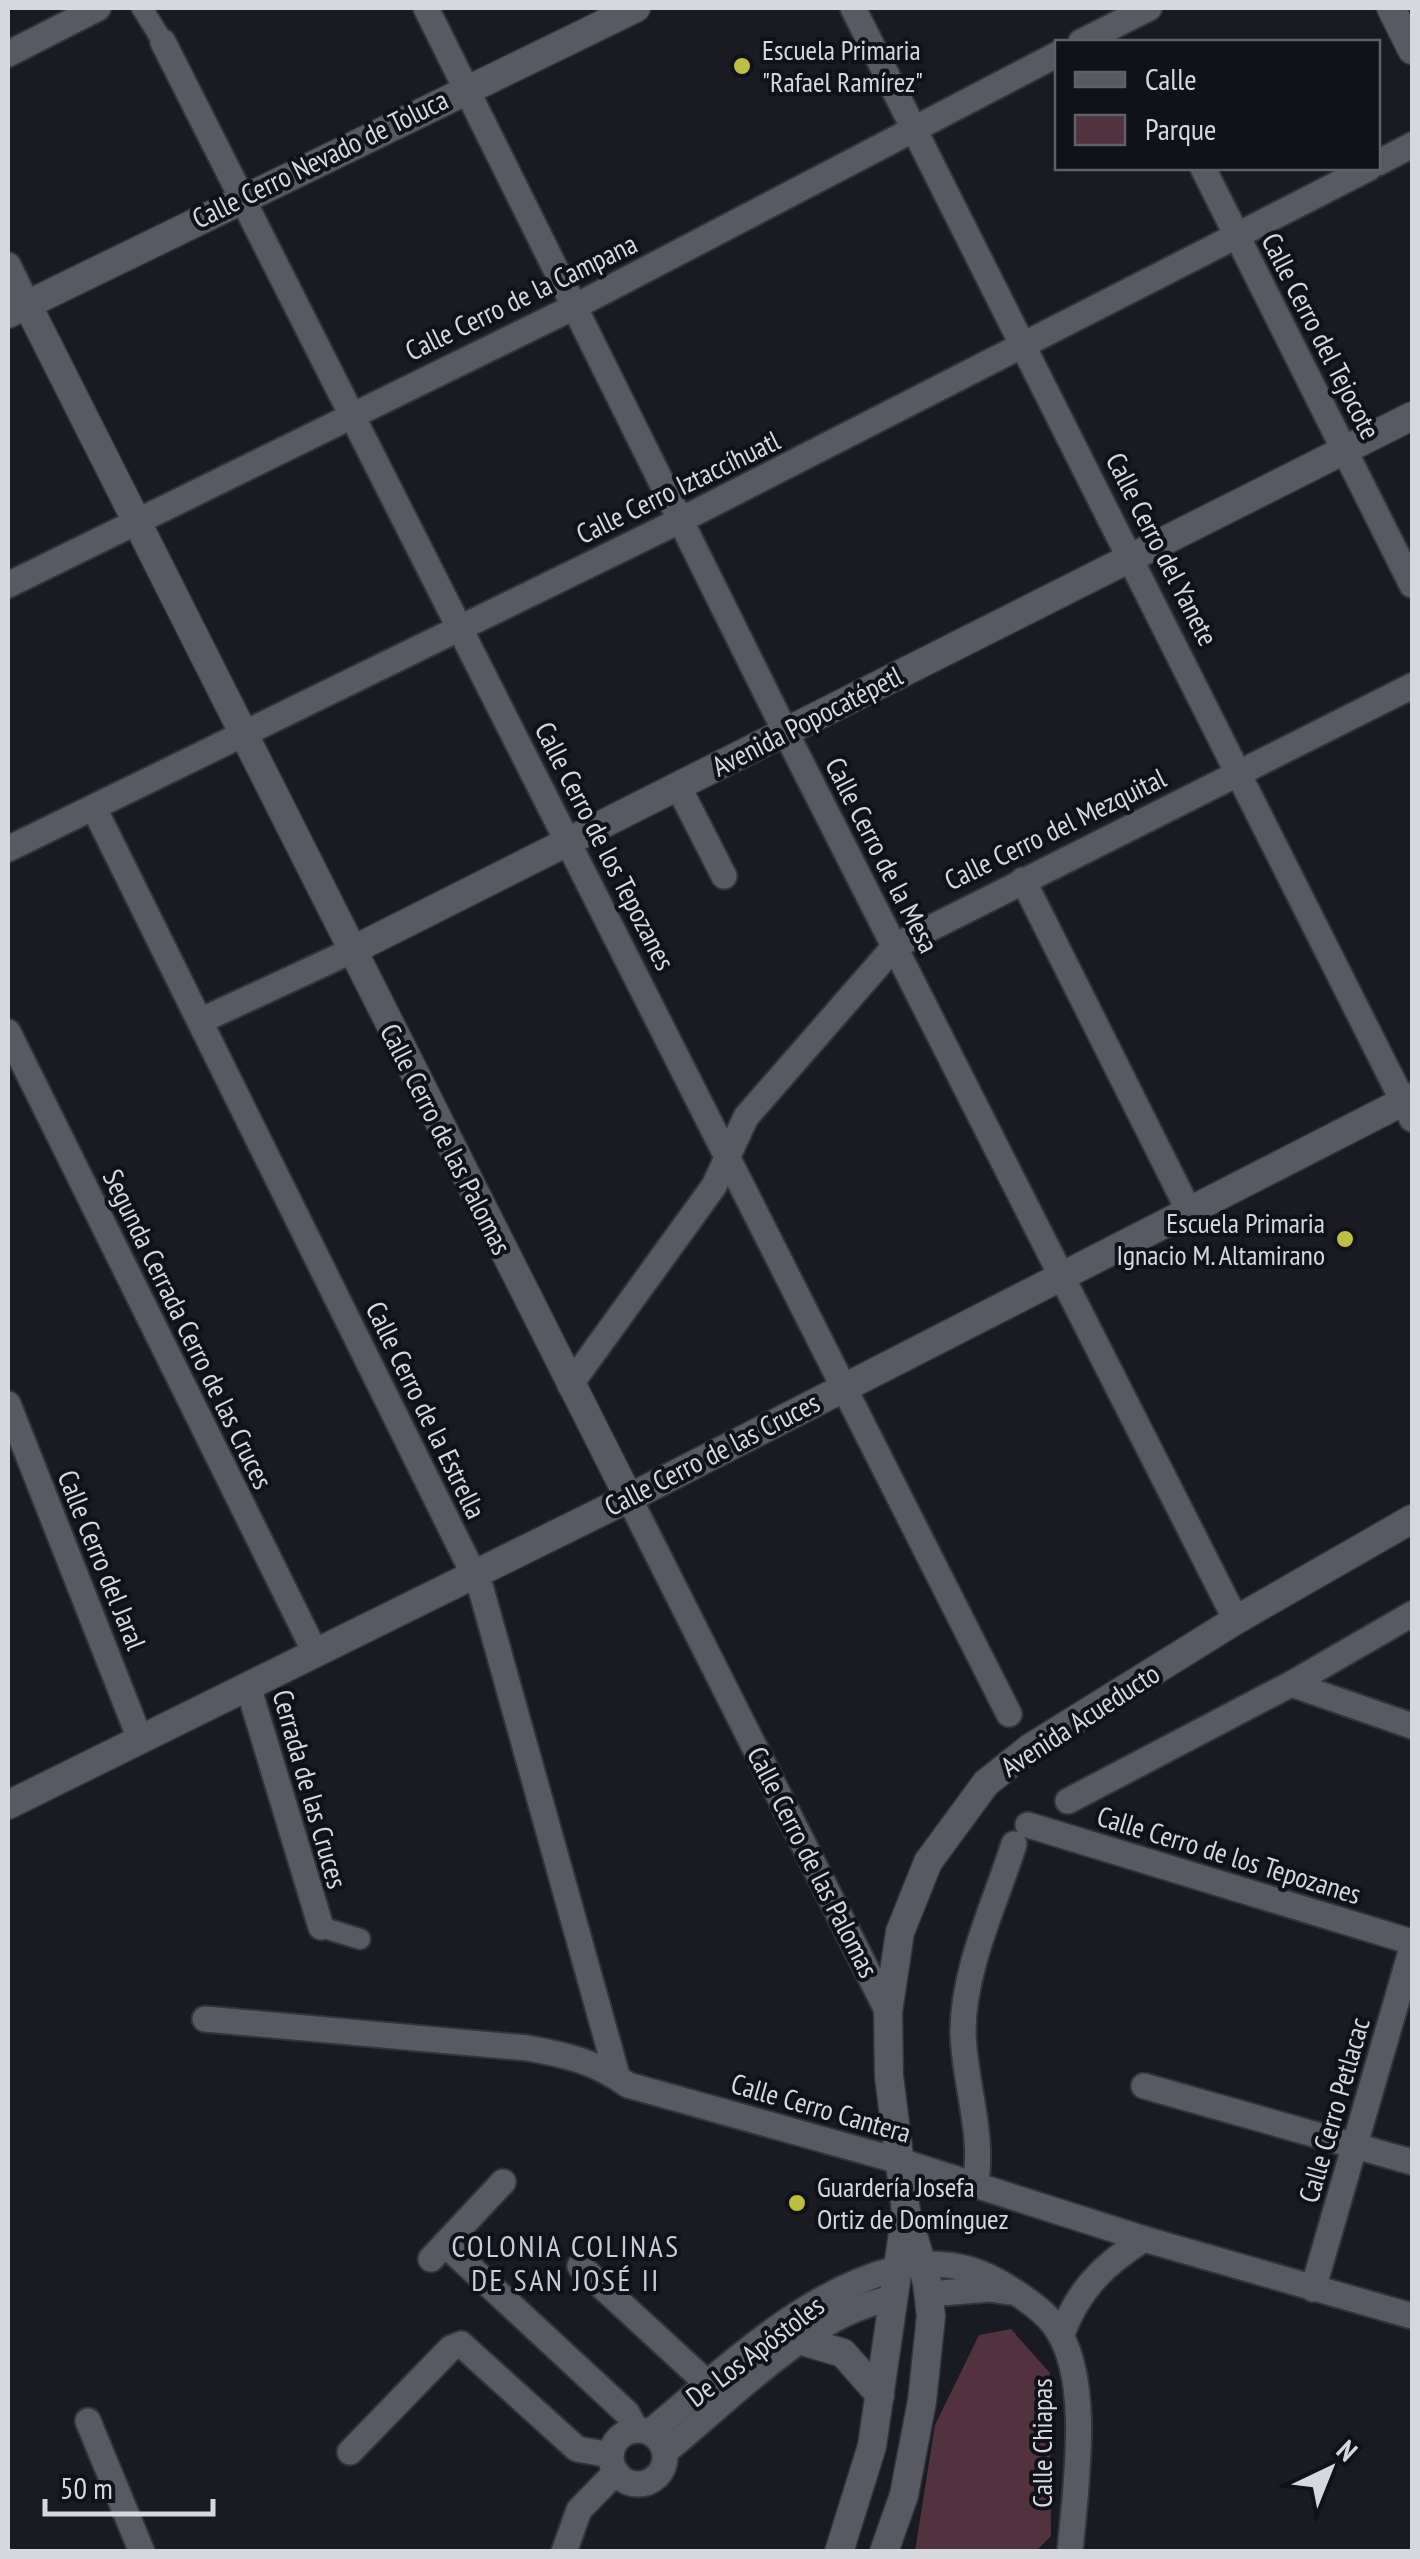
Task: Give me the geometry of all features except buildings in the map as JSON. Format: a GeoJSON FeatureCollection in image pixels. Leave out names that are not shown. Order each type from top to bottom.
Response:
{"type":"FeatureCollection","features":[{"type":"Feature","properties":{"kind":"street"},"geometry":{"type":"LineString","coordinates":[[8,54],[98,8]]}},
{"type":"Feature","properties":{"kind":"street","name":"Calle Cerro de los Tepozanes"},"geometry":{"type":"LineString","coordinates":[[142,8],[352,412],[1009,1714]]}},
{"type":"Feature","properties":{"kind":"street","name":"Calle Cerro de la Mesa"},"geometry":{"type":"LineString","coordinates":[[426,8],[786,732],[1236,1620]]}},
{"type":"Feature","properties":{"kind":"street","name":"Calle Cerro Nevado de Toluca"},"geometry":{"type":"LineString","coordinates":[[17,309],[464,88],[636,8]]}},
{"type":"Feature","properties":{"kind":"street","name":"Calle Cerro del Yanete"},"geometry":{"type":"LineString","coordinates":[[853,8],[1410,1105]]}},
{"type":"Feature","properties":{"kind":"street"},"geometry":{"type":"LineString","coordinates":[[1391,8],[1412,50]]}},
{"type":"Feature","properties":{"kind":"street"},"geometry":{"type":"LineString","coordinates":[[1084,40],[1132,11],[1139,40]]}},
{"type":"Feature","properties":{"kind":"street","name":"Calle Cerro de la Campana"},"geometry":{"type":"LineString","coordinates":[[8,585],[352,412],[574,307],[1055,56]]}},
{"type":"Feature","properties":{"kind":"street"},"geometry":{"type":"LineString","coordinates":[[1380,162],[1412,146]]}},
{"type":"Feature","properties":{"kind":"street","name":"Calle Cerro del Tejocote"},"geometry":{"type":"LineString","coordinates":[[1204,170],[1412,584]]}},
{"type":"Feature","properties":{"kind":"street","name":"Calle Cerro Iztaccíhuatl"},"geometry":{"type":"LineString","coordinates":[[8,849],[681,520],[1365,170]]}},
{"type":"Feature","properties":{"kind":"street","name":"Calle Cerro de las Palomas"},"geometry":{"type":"LineString","coordinates":[[8,265],[17,309],[137,521],[888,2012]]}},
{"type":"Feature","properties":{"kind":"street","name":"Avenida Popocatépetl"},"geometry":{"type":"LineString","coordinates":[[200,1020],[351,951],[569,843],[1412,416]]}},
{"type":"Feature","properties":{"kind":"street","name":"Calle Cerro del Mezquital"},"geometry":{"type":"LineString","coordinates":[[570,1386],[714,1186],[726,1153],[746,1118],[895,946],[1412,686]]}},
{"type":"Feature","properties":{"kind":"street"},"geometry":{"type":"LineString","coordinates":[[678,786],[724,876]]}},
{"type":"Feature","properties":{"kind":"street","name":"Calle Cerro de la Estrella"},"geometry":{"type":"LineString","coordinates":[[94,808],[474,1574],[616,2072]]}},
{"type":"Feature","properties":{"kind":"street"},"geometry":{"type":"LineString","coordinates":[[1022,880],[1188,1208]]}},
{"type":"Feature","properties":{"kind":"street","name":"Segunda Cerrada Cerro de las Cruces"},"geometry":{"type":"LineString","coordinates":[[8,1032],[315,1652]]}},
{"type":"Feature","properties":{"kind":"street","name":"Calle Cerro de las Cruces"},"geometry":{"type":"LineString","coordinates":[[8,1805],[629,1498],[1062,1277],[1188,1208],[1410,1105]]}},
{"type":"Feature","properties":{"kind":"street","name":"Calle Cerro del Jaral"},"geometry":{"type":"LineString","coordinates":[[8,1404],[140,1739]]}},
{"type":"Feature","properties":{"kind":"street","name":"Avenida Acueducto"},"geometry":{"type":"LineString","coordinates":[[884,2552],[904,2496],[922,2401],[929,2294],[908,2266],[903,2162],[889,2076],[888,2012],[900,1932],[917,1888],[943,1839],[976,1794],[1063,1726],[1412,1519]]}},
{"type":"Feature","properties":{"kind":"street"},"geometry":{"type":"LineString","coordinates":[[1068,1802],[1291,1684],[1412,1614]]}},
{"type":"Feature","properties":{"kind":"street"},"geometry":{"type":"LineString","coordinates":[[1291,1684],[1412,1726]]}},
{"type":"Feature","properties":{"kind":"street","name":"Cerrada de las Cruces"},"geometry":{"type":"LineString","coordinates":[[248,1686],[321,1927],[360,1939]]}},
{"type":"Feature","properties":{"kind":"street","name":"Calle Cerro de los Tepozanes"},"geometry":{"type":"LineString","coordinates":[[975,2186],[979,2154],[964,2059],[964,2012],[968,1986],[1021,1835],[1412,1945]]}},
{"type":"Feature","properties":{"kind":"street","name":"Calle Cerro Petlacac"},"geometry":{"type":"LineString","coordinates":[[1313,2289],[1412,1945]]}},
{"type":"Feature","properties":{"kind":"street","name":"Calle Cerro Cantera"},"geometry":{"type":"LineString","coordinates":[[205,2019],[527,2048],[616,2072],[628,2085],[903,2162],[1144,2239],[1412,2316]]}},
{"type":"Feature","properties":{"kind":"street"},"geometry":{"type":"LineString","coordinates":[[1144,2086],[1412,2162]]}},
{"type":"Feature","properties":{"kind":"street"},"geometry":{"type":"LineString","coordinates":[[350,2452],[451,2348],[460,2344],[576,2450],[613,2463],[629,2482],[645,2483],[659,2474],[650,2438],[627,2413],[438,2252],[503,2182]]}},
{"type":"Feature","properties":{"kind":"street"},"geometry":{"type":"LineString","coordinates":[[1061,2336],[1072,2306],[1098,2271],[1144,2239]]}},
{"type":"Feature","properties":{"kind":"street"},"geometry":{"type":"LineString","coordinates":[[580,2266],[708,2384]]}},
{"type":"Feature","properties":{"kind":"street"},"geometry":{"type":"LineString","coordinates":[[839,2552],[861,2492],[880,2395],[890,2300],[908,2266]]}},
{"type":"Feature","properties":{"kind":"street","name":"Calle Chiapas"},"geometry":{"type":"LineString","coordinates":[[908,2266],[964,2266],[1018,2294],[1046,2315],[1061,2336],[1070,2361],[1077,2404],[1070,2552]]}},
{"type":"Feature","properties":{"kind":"street","name":"De Los Apóstoles"},"geometry":{"type":"LineString","coordinates":[[650,2438],[708,2384],[824,2296],[908,2266]]}},
{"type":"Feature","properties":{"kind":"street"},"geometry":{"type":"LineString","coordinates":[[929,2294],[989,2289],[1018,2294]]}},
{"type":"Feature","properties":{"kind":"street","name":"De Los Apóstoles"},"geometry":{"type":"LineString","coordinates":[[650,2438],[840,2314],[929,2294]]}},
{"type":"Feature","properties":{"kind":"street"},"geometry":{"type":"LineString","coordinates":[[802,2340],[844,2353],[880,2395]]}},
{"type":"Feature","properties":{"kind":"street"},"geometry":{"type":"LineString","coordinates":[[88,2420],[142,2552]]}},
{"type":"Feature","properties":{"kind":"street"},"geometry":{"type":"LineString","coordinates":[[564,2552],[579,2510],[613,2463],[618,2438],[650,2438]]}},
{"type":"Feature","properties":{"kind":"green space"},"geometry":{"type":"Polygon","coordinates":[[[1011,2329],[1050,2373],[1051,2536],[1036,2551],[915,2551],[935,2425],[979,2335],[1011,2329]]]}},
{"type":"Feature","properties":{"kind":"place","name":"Escuela Primaria \"Rafael Ramírez\""},"geometry":{"type":"Point","coordinates":[742,66]}},
{"type":"Feature","properties":{"kind":"place","name":"Escuela Primaria Ignacio M. Altamirano"},"geometry":{"type":"Point","coordinates":[1345,1239]}},
{"type":"Feature","properties":{"kind":"place","name":"Guardería Josefa Ortiz de Domínguez"},"geometry":{"type":"Point","coordinates":[797,2203]}},
{"type":"Feature","properties":{"kind":"district","name":"COLONIA COLINAS DE SAN JOSÉ II"},"geometry":{"type":"Point","coordinates":[566,2264]}}]}
